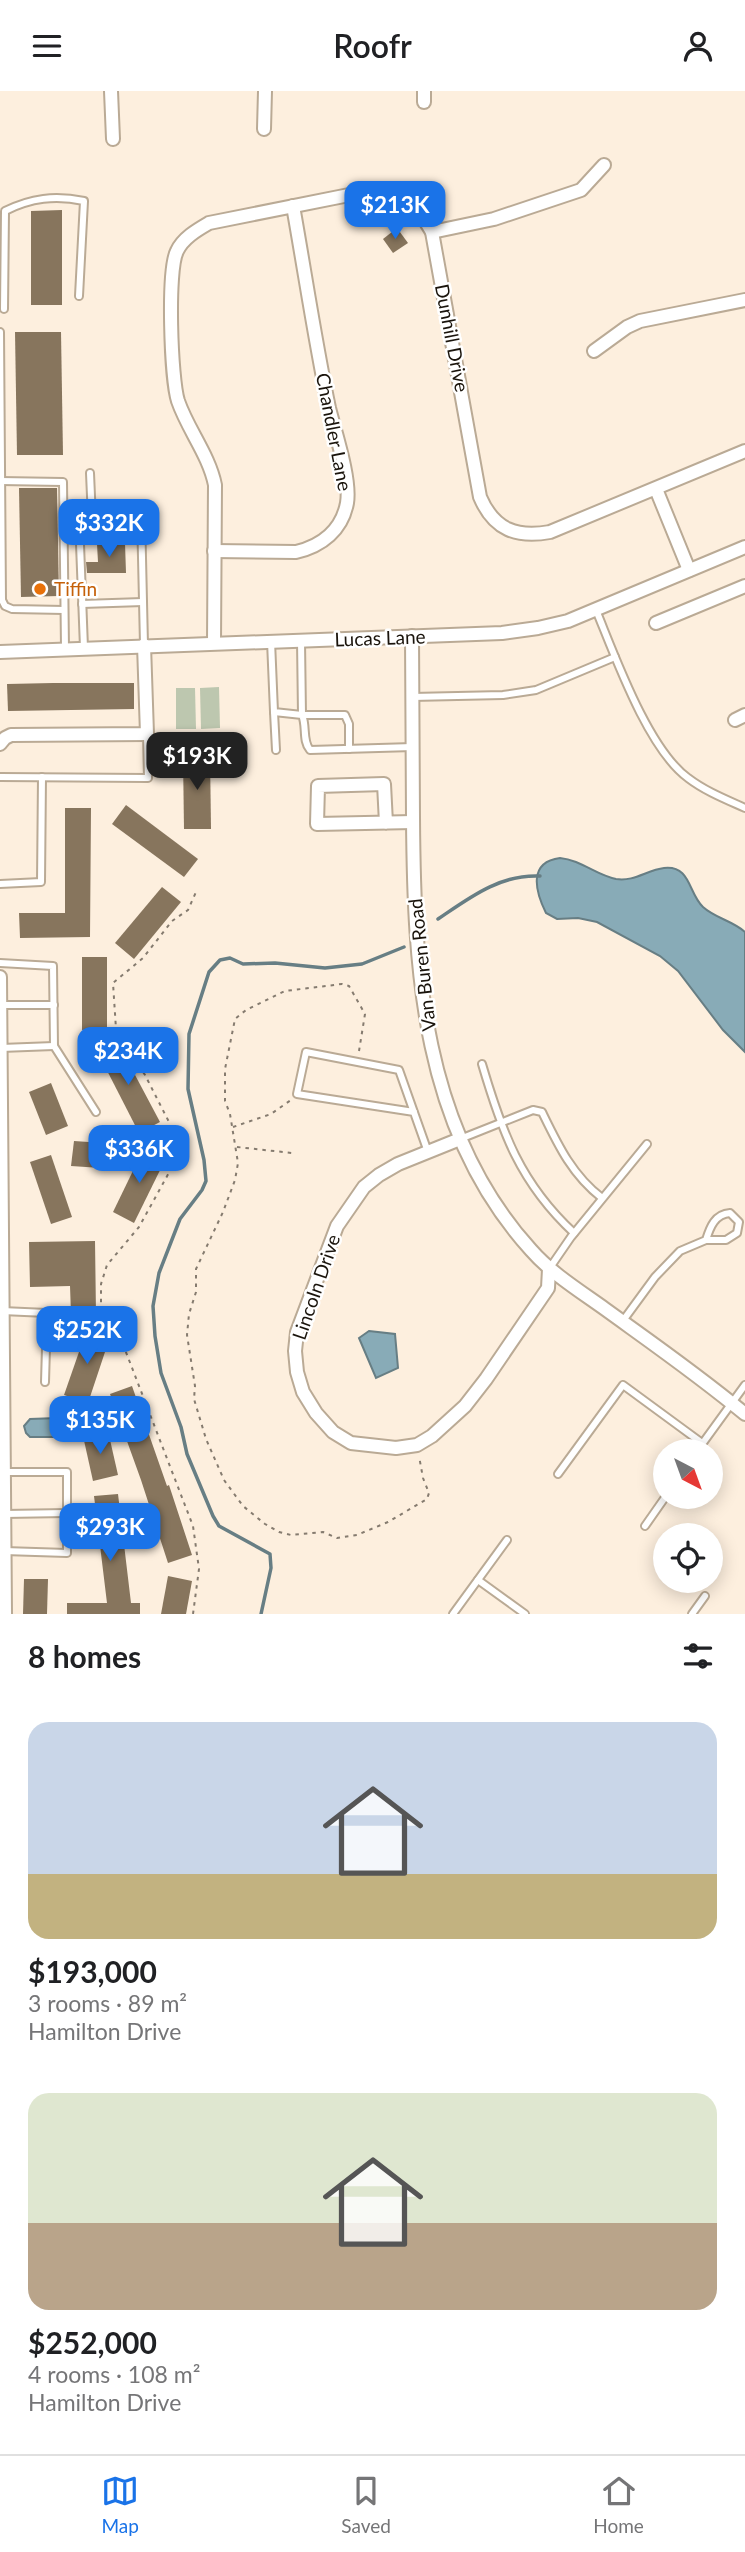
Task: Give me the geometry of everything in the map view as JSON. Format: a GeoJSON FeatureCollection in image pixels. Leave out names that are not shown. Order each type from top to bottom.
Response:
{"type":"FeatureCollection","features":[{"type":"Feature","properties":{"kind":"street"},"geometry":{"type":"LineString","coordinates":[[111,91],[113,139]]}},
{"type":"Feature","properties":{"kind":"street"},"geometry":{"type":"LineString","coordinates":[[264,129],[265,91]]}},
{"type":"Feature","properties":{"kind":"street"},"geometry":{"type":"LineString","coordinates":[[432,232],[494,219],[581,190],[604,165]]}},
{"type":"Feature","properties":{"kind":"street","name":"Dunhill Drive"},"geometry":{"type":"LineString","coordinates":[[214,643],[213,475],[175,392],[173,350],[173,263],[176,252],[197,229],[209,223],[379,191],[393,194],[418,209],[432,232],[460,372],[478,484],[485,508],[491,517],[513,532],[526,535],[550,532],[745,451]]}},
{"type":"Feature","properties":{"kind":"street","name":"Chandler Lane"},"geometry":{"type":"LineString","coordinates":[[214,551],[296,552],[309,549],[329,537],[342,519],[346,505],[340,453],[329,407],[293,206]]}},
{"type":"Feature","properties":{"kind":"street"},"geometry":{"type":"LineString","coordinates":[[594,351],[640,321],[745,300]]}},
{"type":"Feature","properties":{"kind":"street"},"geometry":{"type":"LineString","coordinates":[[656,489],[689,571]]}},
{"type":"Feature","properties":{"kind":"street","name":"Lucas Lane"},"geometry":{"type":"LineString","coordinates":[[0,652],[502,633],[538,628],[596,610],[689,571],[744,552]]}},
{"type":"Feature","properties":{"kind":"street"},"geometry":{"type":"LineString","coordinates":[[656,623],[745,586]]}},
{"type":"Feature","properties":{"kind":"street","name":"Van Buren Road"},"geometry":{"type":"LineString","coordinates":[[412,636],[414,901],[422,996],[440,1086],[460,1139],[503,1216],[549,1269],[745,1414]]}},
{"type":"Feature","properties":{"kind":"street"},"geometry":{"type":"LineString","coordinates":[[0,744],[11,735],[147,734],[145,645]]}},
{"type":"Feature","properties":{"kind":"street"},"geometry":{"type":"LineString","coordinates":[[386,823],[384,784],[318,786],[317,824],[386,823],[413,822]]}},
{"type":"Feature","properties":{"kind":"street"},"geometry":{"type":"LineString","coordinates":[[0,977],[4,1514],[2,1551],[5,1614]]}},
{"type":"Feature","properties":{"kind":"street","name":"Lincoln Drive"},"geometry":{"type":"LineString","coordinates":[[417,1445],[397,1448],[351,1443],[333,1432],[316,1413],[303,1392],[297,1372],[297,1332],[337,1226],[364,1187],[379,1175],[460,1139]]}},
{"type":"Feature","properties":{"kind":"street"},"geometry":{"type":"LineString","coordinates":[[417,1445],[432,1436],[465,1406],[486,1379],[548,1288],[549,1269]]}},
{"type":"Feature","properties":{"kind":"lane"},"geometry":{"type":"LineString","coordinates":[[4,309],[2,261],[5,211],[25,201],[62,197],[84,201],[79,296]]}},
{"type":"Feature","properties":{"kind":"lane"},"geometry":{"type":"LineString","coordinates":[[0,332],[3,603],[12,609],[64,610]]}},
{"type":"Feature","properties":{"kind":"lane"},"geometry":{"type":"LineString","coordinates":[[84,647],[80,544],[92,520],[90,473]]}},
{"type":"Feature","properties":{"kind":"lane"},"geometry":{"type":"LineString","coordinates":[[1,481],[63,482],[65,649]]}},
{"type":"Feature","properties":{"kind":"lane"},"geometry":{"type":"LineString","coordinates":[[92,515],[141,514],[145,645]]}},
{"type":"Feature","properties":{"kind":"lane"},"geometry":{"type":"LineString","coordinates":[[82,604],[143,602]]}},
{"type":"Feature","properties":{"kind":"lane"},"geometry":{"type":"LineString","coordinates":[[596,610],[650,731],[673,765],[708,792],[745,808]]}},
{"type":"Feature","properties":{"kind":"lane"},"geometry":{"type":"LineString","coordinates":[[271,641],[276,750]]}},
{"type":"Feature","properties":{"kind":"lane"},"geometry":{"type":"LineString","coordinates":[[301,641],[302,715],[306,745],[310,750],[413,747]]}},
{"type":"Feature","properties":{"kind":"lane"},"geometry":{"type":"LineString","coordinates":[[412,697],[503,695],[536,690],[615,657]]}},
{"type":"Feature","properties":{"kind":"lane"},"geometry":{"type":"LineString","coordinates":[[274,712],[345,715],[349,724],[349,749]]}},
{"type":"Feature","properties":{"kind":"lane"},"geometry":{"type":"LineString","coordinates":[[0,777],[148,778],[147,734]]}},
{"type":"Feature","properties":{"kind":"lane"},"geometry":{"type":"LineString","coordinates":[[0,884],[41,882],[43,777]]}},
{"type":"Feature","properties":{"kind":"lane"},"geometry":{"type":"LineString","coordinates":[[0,963],[54,966],[54,1046],[96,1112]]}},
{"type":"Feature","properties":{"kind":"lane"},"geometry":{"type":"LineString","coordinates":[[0,1005],[54,1005]]}},
{"type":"Feature","properties":{"kind":"lane"},"geometry":{"type":"LineString","coordinates":[[0,1048],[54,1046]]}},
{"type":"Feature","properties":{"kind":"lane"},"geometry":{"type":"LineString","coordinates":[[414,1112],[297,1094],[306,1052],[399,1070],[414,1112],[428,1152]]}},
{"type":"Feature","properties":{"kind":"lane"},"geometry":{"type":"LineString","coordinates":[[482,1064],[499,1123],[528,1181],[574,1233]]}},
{"type":"Feature","properties":{"kind":"lane"},"geometry":{"type":"LineString","coordinates":[[460,1139],[533,1110],[542,1112],[569,1165],[587,1187],[602,1198]]}},
{"type":"Feature","properties":{"kind":"lane"},"geometry":{"type":"LineString","coordinates":[[549,1269],[574,1233],[647,1144]]}},
{"type":"Feature","properties":{"kind":"lane"},"geometry":{"type":"LineString","coordinates":[[622,1322],[655,1277],[680,1251],[706,1240],[719,1242],[731,1238],[739,1228],[735,1216],[730,1213],[718,1217],[706,1240]]}},
{"type":"Feature","properties":{"kind":"lane"},"geometry":{"type":"LineString","coordinates":[[2,1311],[47,1313],[45,1382]]}},
{"type":"Feature","properties":{"kind":"lane"},"geometry":{"type":"LineString","coordinates":[[558,1474],[622,1385],[696,1439]]}},
{"type":"Feature","properties":{"kind":"lane"},"geometry":{"type":"LineString","coordinates":[[705,1439],[745,1385]]}},
{"type":"Feature","properties":{"kind":"lane"},"geometry":{"type":"LineString","coordinates":[[2,1551],[67,1553],[67,1472],[3,1472]]}},
{"type":"Feature","properties":{"kind":"lane"},"geometry":{"type":"LineString","coordinates":[[645,1526],[657,1509]]}},
{"type":"Feature","properties":{"kind":"lane"},"geometry":{"type":"LineString","coordinates":[[4,1514],[67,1513]]}},
{"type":"Feature","properties":{"kind":"lane"},"geometry":{"type":"LineString","coordinates":[[453,1614],[507,1540]]}},
{"type":"Feature","properties":{"kind":"lane"},"geometry":{"type":"LineString","coordinates":[[478,1580],[525,1614]]}},
{"type":"Feature","properties":{"kind":"lane"},"geometry":{"type":"LineString","coordinates":[[692,1614],[705,1596]]}},
{"type":"Feature","properties":{"kind":"path"},"geometry":{"type":"LineString","coordinates":[[193,1614],[199,1569],[193,1526],[124,1347],[104,1315],[101,1284],[107,1265],[139,1227],[171,1169],[176,1149],[169,1122],[114,1023],[113,983],[143,958],[172,921],[187,910],[196,892]]}},
{"type":"Feature","properties":{"kind":"path"},"geometry":{"type":"LineString","coordinates":[[356,1062],[365,1014],[349,986],[342,984],[285,991],[246,1010],[235,1019],[225,1069],[225,1101],[238,1163],[235,1180],[220,1221],[196,1269],[196,1292],[189,1314],[187,1335],[195,1386],[194,1399],[206,1439],[224,1480],[243,1506],[265,1524],[291,1535],[323,1532],[337,1538],[345,1538],[388,1522],[427,1499],[429,1493],[423,1478],[417,1445]]}},
{"type":"Feature","properties":{"kind":"path"},"geometry":{"type":"LineString","coordinates":[[232,1127],[271,1114],[297,1094]]}},
{"type":"Feature","properties":{"kind":"path"},"geometry":{"type":"LineString","coordinates":[[236,1147],[292,1153]]}},
{"type":"Feature","properties":{"kind":"green space"},"geometry":{"type":"Polygon","coordinates":[[[219,687],[220,728],[201,729],[200,688],[219,687]]]}},
{"type":"Feature","properties":{"kind":"green space"},"geometry":{"type":"Polygon","coordinates":[[[176,688],[195,688],[196,729],[176,729],[176,688]]]}},
{"type":"Feature","properties":{"kind":"water"},"geometry":{"type":"Polygon","coordinates":[[[560,858],[616,879],[629,879],[664,868],[673,868],[684,875],[703,907],[745,932],[745,1052],[723,1030],[678,971],[660,956],[597,922],[578,918],[557,919],[546,913],[537,887],[539,871],[543,865],[560,858]]]}},
{"type":"Feature","properties":{"kind":"water"},"geometry":{"type":"Polygon","coordinates":[[[369,1331],[395,1334],[398,1368],[376,1378],[359,1338],[369,1331]]]}},
{"type":"Feature","properties":{"kind":"water"},"geometry":{"type":"Polygon","coordinates":[[[57,1418],[62,1426],[57,1437],[30,1437],[26,1433],[24,1426],[30,1419],[57,1418]]]}},
{"type":"Feature","properties":{"kind":"building"},"geometry":{"type":"Polygon","coordinates":[[[62,210],[62,305],[31,305],[31,211],[62,210]]]}},
{"type":"Feature","properties":{"kind":"building"},"geometry":{"type":"Polygon","coordinates":[[[397,228],[408,243],[393,253],[383,239],[397,228]]]}},
{"type":"Feature","properties":{"kind":"building"},"geometry":{"type":"Polygon","coordinates":[[[15,332],[61,332],[63,455],[17,455],[15,332]]]}},
{"type":"Feature","properties":{"kind":"building"},"geometry":{"type":"Polygon","coordinates":[[[19,488],[57,488],[59,596],[21,597],[19,488]]]}},
{"type":"Feature","properties":{"kind":"building"},"geometry":{"type":"Polygon","coordinates":[[[125,543],[126,573],[87,573],[86,562],[98,562],[97,544],[125,543]]]}},
{"type":"Feature","properties":{"kind":"building"},"geometry":{"type":"Polygon","coordinates":[[[134,683],[134,709],[8,711],[7,684],[134,683]]]}},
{"type":"Feature","properties":{"kind":"building"},"geometry":{"type":"Polygon","coordinates":[[[210,755],[211,829],[184,829],[183,756],[210,755]]]}},
{"type":"Feature","properties":{"kind":"building"},"geometry":{"type":"Polygon","coordinates":[[[126,805],[198,859],[184,877],[112,824],[126,805]]]}},
{"type":"Feature","properties":{"kind":"building"},"geometry":{"type":"Polygon","coordinates":[[[65,808],[91,808],[90,937],[20,938],[19,913],[65,913],[65,808]]]}},
{"type":"Feature","properties":{"kind":"building"},"geometry":{"type":"Polygon","coordinates":[[[162,887],[181,902],[134,959],[115,943],[162,887]]]}},
{"type":"Feature","properties":{"kind":"building"},"geometry":{"type":"Polygon","coordinates":[[[82,957],[107,957],[107,1029],[82,1030],[82,957]]]}},
{"type":"Feature","properties":{"kind":"building"},"geometry":{"type":"Polygon","coordinates":[[[117,1041],[160,1122],[139,1133],[97,1051],[117,1041]]]}},
{"type":"Feature","properties":{"kind":"building"},"geometry":{"type":"Polygon","coordinates":[[[51,1083],[68,1126],[46,1135],[29,1092],[51,1083]]]}},
{"type":"Feature","properties":{"kind":"building"},"geometry":{"type":"Polygon","coordinates":[[[74,1141],[118,1144],[116,1169],[71,1166],[74,1141]]]}},
{"type":"Feature","properties":{"kind":"building"},"geometry":{"type":"Polygon","coordinates":[[[144,1148],[166,1158],[134,1223],[113,1212],[144,1148]]]}},
{"type":"Feature","properties":{"kind":"building"},"geometry":{"type":"Polygon","coordinates":[[[51,1155],[72,1217],[51,1224],[30,1162],[51,1155]]]}},
{"type":"Feature","properties":{"kind":"building"},"geometry":{"type":"Polygon","coordinates":[[[95,1241],[96,1314],[71,1314],[70,1286],[30,1287],[29,1242],[95,1241]]]}},
{"type":"Feature","properties":{"kind":"building"},"geometry":{"type":"Polygon","coordinates":[[[87,1329],[110,1337],[88,1403],[64,1395],[87,1329]]]}},
{"type":"Feature","properties":{"kind":"building"},"geometry":{"type":"Polygon","coordinates":[[[132,1386],[192,1555],[168,1563],[110,1394],[132,1386]]]}},
{"type":"Feature","properties":{"kind":"building"},"geometry":{"type":"Polygon","coordinates":[[[108,1431],[118,1475],[93,1481],[83,1436],[108,1431]]]}},
{"type":"Feature","properties":{"kind":"building"},"geometry":{"type":"Polygon","coordinates":[[[118,1494],[131,1603],[140,1603],[140,1614],[67,1614],[67,1603],[107,1603],[94,1496],[118,1494]]]}},
{"type":"Feature","properties":{"kind":"building"},"geometry":{"type":"Polygon","coordinates":[[[168,1576],[192,1581],[186,1614],[161,1614],[168,1576]]]}},
{"type":"Feature","properties":{"kind":"building"},"geometry":{"type":"Polygon","coordinates":[[[24,1579],[48,1579],[47,1614],[23,1614],[24,1579]]]}},
{"type":"Feature","properties":{"kind":"waterway"},"geometry":{"type":"LineString","coordinates":[[438,919],[498,883],[525,876],[540,876]]}},
{"type":"Feature","properties":{"kind":"waterway"},"geometry":{"type":"LineString","coordinates":[[261,1614],[271,1568],[270,1554],[219,1526],[213,1516],[187,1454],[181,1427],[161,1373],[155,1336],[153,1306],[159,1273],[180,1219],[206,1181],[188,1089],[189,1034],[209,972],[220,960],[230,958],[243,964],[275,963],[325,968],[362,964],[404,947]]}},
{"type":"Feature","properties":{"kind":"place","name":"Tiffin"},"geometry":{"type":"Point","coordinates":[40,589]}}]}
